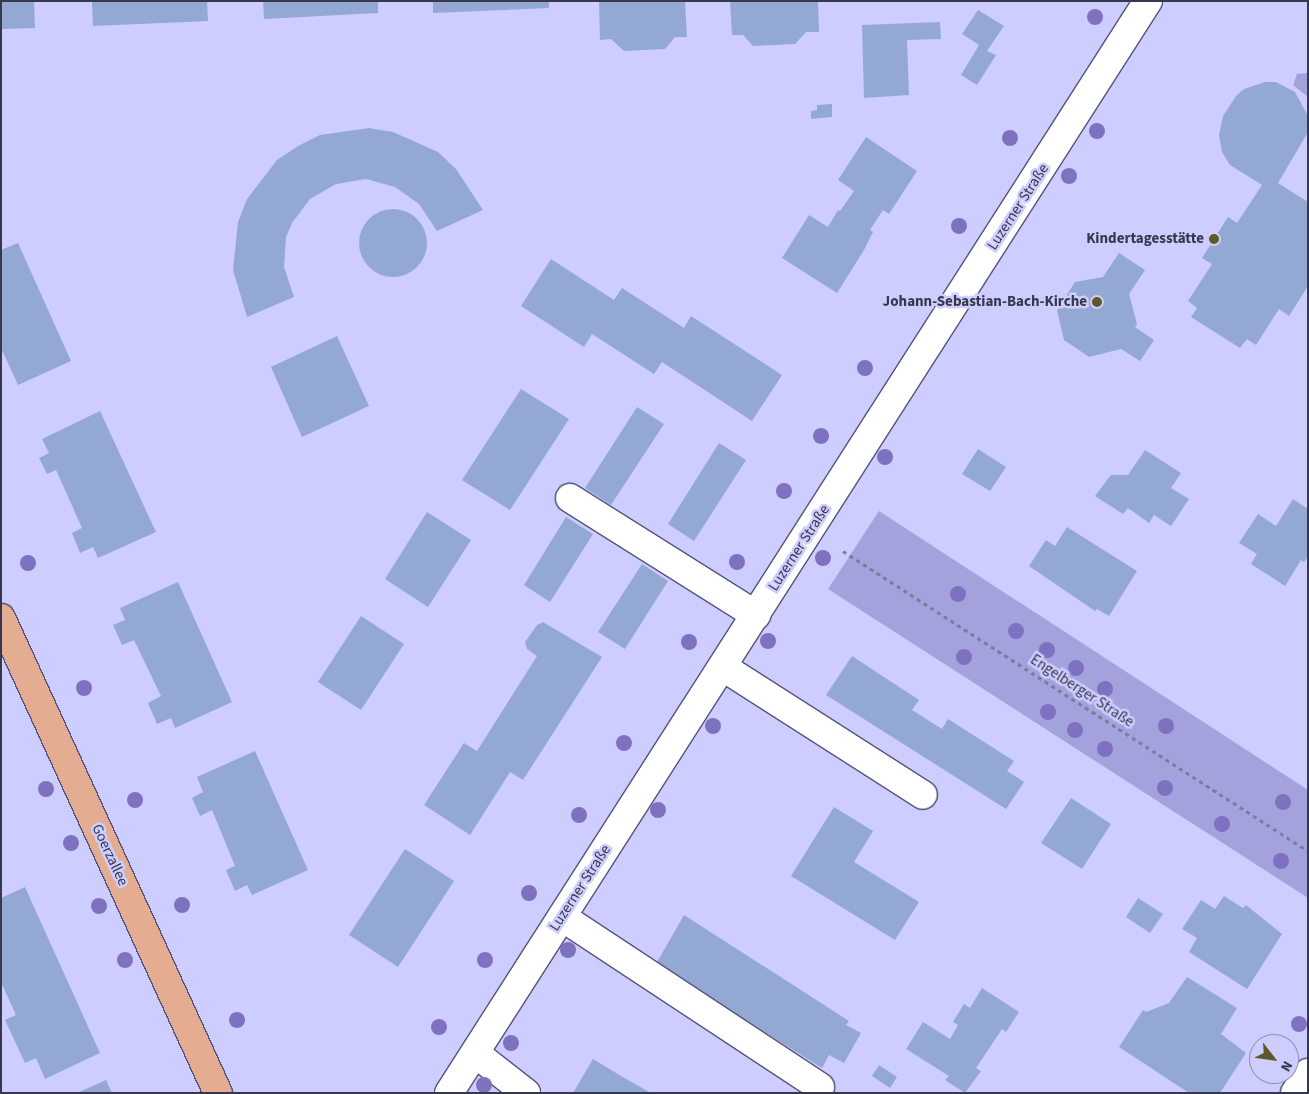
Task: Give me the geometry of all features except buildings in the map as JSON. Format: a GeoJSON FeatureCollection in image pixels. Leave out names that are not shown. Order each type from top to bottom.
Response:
{"type":"FeatureCollection","features":[{"type":"Feature","properties":{"kind":"main road","name":"Goerzallee"},"geometry":{"type":"LineString","coordinates":[[1,618],[218,1093]]}},
{"type":"Feature","properties":{"kind":"street","name":"Luzerner Straße"},"geometry":{"type":"LineString","coordinates":[[449,1093],[1148,1]]}},
{"type":"Feature","properties":{"kind":"street"},"geometry":{"type":"LineString","coordinates":[[570,498],[756,615]]}},
{"type":"Feature","properties":{"kind":"street"},"geometry":{"type":"LineString","coordinates":[[723,667],[923,795]]}},
{"type":"Feature","properties":{"kind":"street"},"geometry":{"type":"LineString","coordinates":[[562,917],[820,1087]]}},
{"type":"Feature","properties":{"kind":"street"},"geometry":{"type":"LineString","coordinates":[[475,1053],[526,1093]]}},
{"type":"Feature","properties":{"kind":"street"},"geometry":{"type":"LineString","coordinates":[[1295,1093],[1308,1073]]}},
{"type":"Feature","properties":{"kind":"path","name":"Engelberger Straße"},"geometry":{"type":"LineString","coordinates":[[843,550],[1308,851]]}},
{"type":"Feature","properties":{"kind":"shaded area"},"geometry":{"type":"Polygon","coordinates":[[[1308,73],[1308,97],[1293,85],[1297,74],[1308,73]]]}},
{"type":"Feature","properties":{"kind":"shaded area"},"geometry":{"type":"Polygon","coordinates":[[[879,511],[1308,790],[1308,898],[828,589],[879,511]]]}},
{"type":"Feature","properties":{"kind":"place","name":"Kindertagesstätte"},"geometry":{"type":"Point","coordinates":[1214,239]}},
{"type":"Feature","properties":{"kind":"place","name":"Johann-Sebastian-Bach-Kirche"},"geometry":{"type":"Point","coordinates":[1097,302]}}]}
